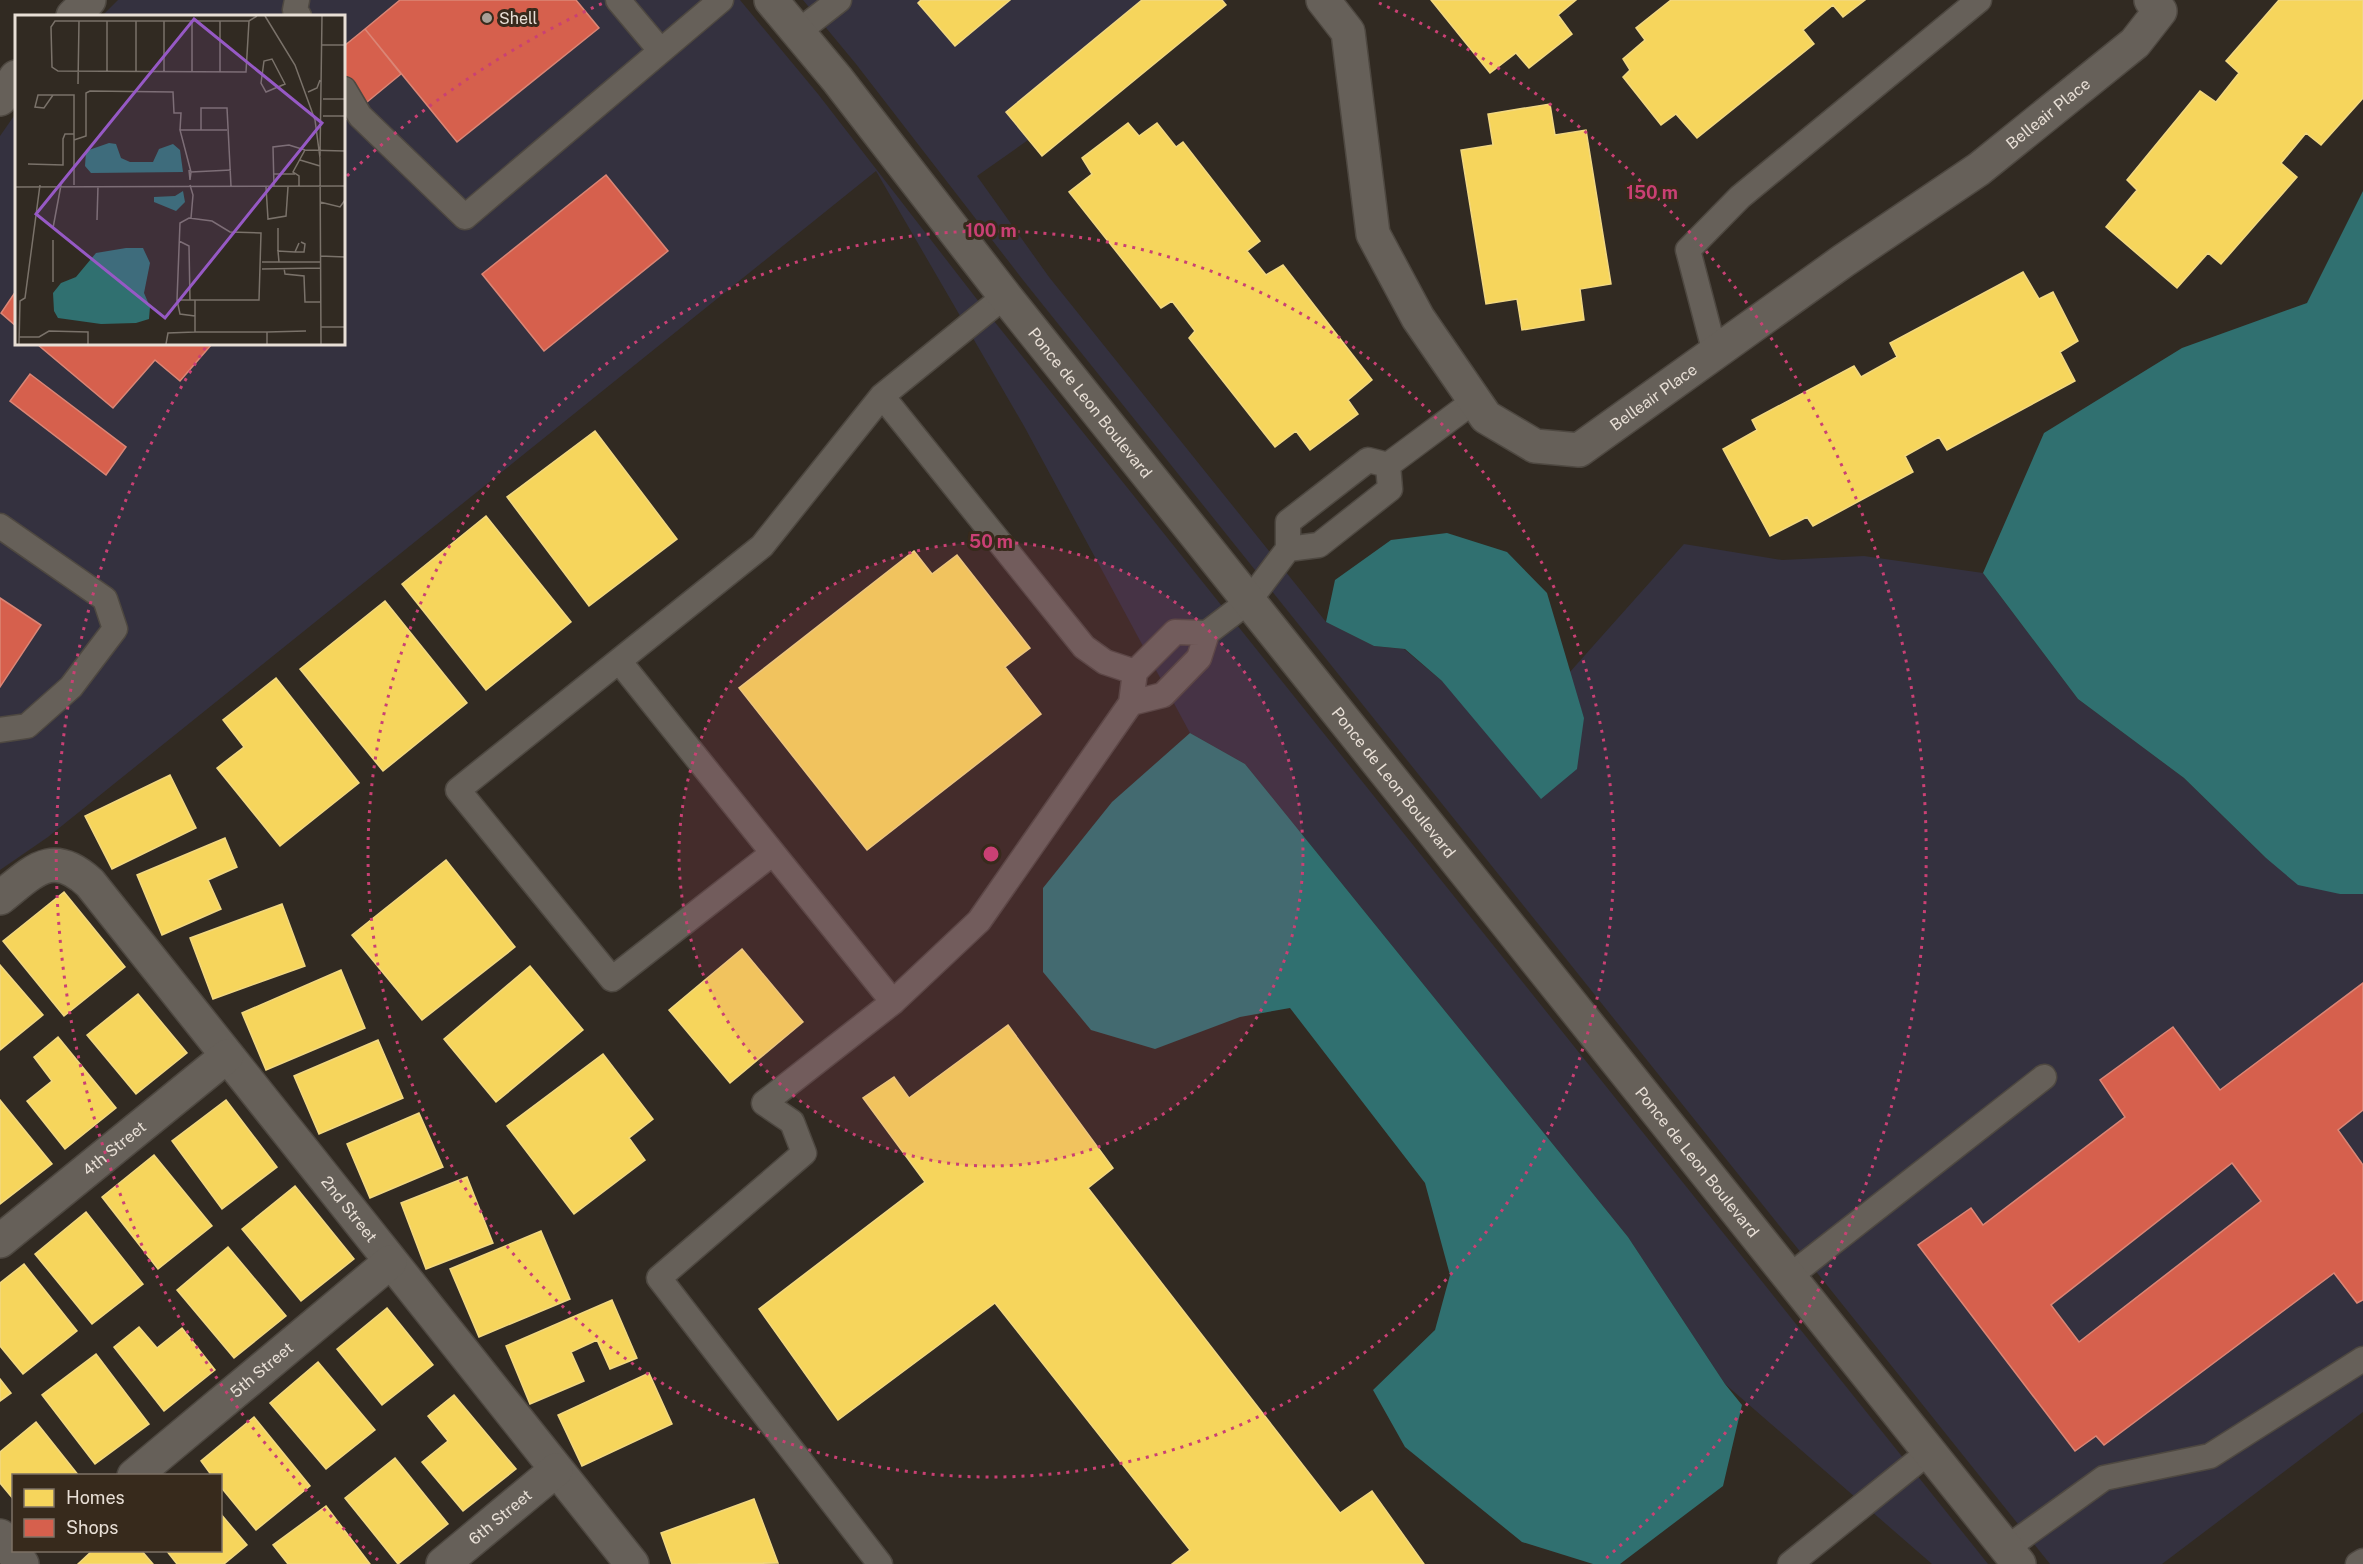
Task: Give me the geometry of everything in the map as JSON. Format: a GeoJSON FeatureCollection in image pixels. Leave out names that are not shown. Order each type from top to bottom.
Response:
{"type":"FeatureCollection","features":[{"type":"Feature","properties":{"kind":"street"},"geometry":{"type":"LineString","coordinates":[[74,15],[89,0]]}},
{"type":"Feature","properties":{"kind":"street","name":"Ponce de Leon Boulevard"},"geometry":{"type":"LineString","coordinates":[[771,0],[850,96],[1005,296],[2013,1556]]}},
{"type":"Feature","properties":{"kind":"street","name":"Belleair Place"},"geometry":{"type":"LineString","coordinates":[[1323,0],[1348,32],[1373,234],[1418,318],[1486,417],[1535,446],[1579,450],[1843,261],[1979,169],[2135,43],[2161,4]]}},
{"type":"Feature","properties":{"kind":"street"},"geometry":{"type":"LineString","coordinates":[[0,99],[15,78]]}},
{"type":"Feature","properties":{"kind":"street","name":"2nd Street"},"geometry":{"type":"LineString","coordinates":[[0,898],[40,868],[58,864],[76,871],[90,883],[632,1564]]}},
{"type":"Feature","properties":{"kind":"street","name":"4th Street"},"geometry":{"type":"LineString","coordinates":[[0,1241],[227,1056]]}},
{"type":"Feature","properties":{"kind":"street","name":"5th Street"},"geometry":{"type":"LineString","coordinates":[[136,1474],[390,1262]]}},
{"type":"Feature","properties":{"kind":"street","name":"6th Street"},"geometry":{"type":"LineString","coordinates":[[443,1564],[556,1470]]}},
{"type":"Feature","properties":{"kind":"street"},"geometry":{"type":"LineString","coordinates":[[0,1536],[12,1551]]}},
{"type":"Feature","properties":{"kind":"street"},"geometry":{"type":"LineString","coordinates":[[13,1552],[22,1564]]}},
{"type":"Feature","properties":{"kind":"street"},"geometry":{"type":"LineString","coordinates":[[28,1564],[43,1552]]}},
{"type":"Feature","properties":{"kind":"lane"},"geometry":{"type":"LineString","coordinates":[[297,0],[295,10],[298,15]]}},
{"type":"Feature","properties":{"kind":"lane"},"geometry":{"type":"LineString","coordinates":[[618,0],[660,50]]}},
{"type":"Feature","properties":{"kind":"lane"},"geometry":{"type":"LineString","coordinates":[[345,91],[360,116],[465,217],[721,0]]}},
{"type":"Feature","properties":{"kind":"lane"},"geometry":{"type":"LineString","coordinates":[[798,32],[839,0]]}},
{"type":"Feature","properties":{"kind":"lane"},"geometry":{"type":"LineString","coordinates":[[1715,353],[1688,250],[1740,197],[1979,0]]}},
{"type":"Feature","properties":{"kind":"lane"},"geometry":{"type":"LineString","coordinates":[[773,853],[612,980],[458,790],[762,546],[882,396],[1005,296]]}},
{"type":"Feature","properties":{"kind":"lane"},"geometry":{"type":"LineString","coordinates":[[882,396],[1084,647],[1105,662],[1135,672]]}},
{"type":"Feature","properties":{"kind":"lane"},"geometry":{"type":"LineString","coordinates":[[1388,465],[1474,401]]}},
{"type":"Feature","properties":{"kind":"lane"},"geometry":{"type":"LineString","coordinates":[[1131,704],[1163,695],[1199,658],[1207,633],[1249,600],[1287,549],[1288,522],[1368,460],[1388,465]]}},
{"type":"Feature","properties":{"kind":"lane"},"geometry":{"type":"LineString","coordinates":[[1287,549],[1319,545],[1390,489],[1388,465]]}},
{"type":"Feature","properties":{"kind":"lane"},"geometry":{"type":"LineString","coordinates":[[0,526],[105,599],[115,629],[72,687],[27,726],[0,730]]}},
{"type":"Feature","properties":{"kind":"lane"},"geometry":{"type":"LineString","coordinates":[[880,1564],[659,1278],[804,1153],[792,1122],[764,1102],[892,1002],[979,921],[1131,704],[1135,672],[1175,633],[1207,633]]}},
{"type":"Feature","properties":{"kind":"lane"},"geometry":{"type":"LineString","coordinates":[[619,661],[892,1002]]}},
{"type":"Feature","properties":{"kind":"lane"},"geometry":{"type":"LineString","coordinates":[[1790,1276],[2044,1077]]}},
{"type":"Feature","properties":{"kind":"lane"},"geometry":{"type":"LineString","coordinates":[[2013,1556],[2104,1478],[2210,1456],[2363,1359]]}},
{"type":"Feature","properties":{"kind":"lane"},"geometry":{"type":"LineString","coordinates":[[1790,1564],[1930,1451]]}},
{"type":"Feature","properties":{"kind":"lane"},"geometry":{"type":"LineString","coordinates":[[2358,1564],[2363,1561]]}},
{"type":"Feature","properties":{"kind":"shaded area"},"geometry":{"type":"Polygon","coordinates":[[[118,0],[740,0],[818,94],[986,311],[1988,1564],[1932,1564],[1725,1384],[1628,1237],[1245,764],[1190,733],[1024,426],[876,171],[48,837],[0,870],[0,136],[15,114],[15,345],[345,345],[345,15],[103,15],[118,0]]]}},
{"type":"Feature","properties":{"kind":"shaded area"},"geometry":{"type":"Polygon","coordinates":[[[803,0],[1227,0],[977,176],[1049,277],[1326,622],[1374,646],[1404,649],[1442,681],[1584,718],[1569,673],[1684,544],[1782,560],[1864,556],[1983,573],[2078,699],[2184,778],[2266,858],[2340,894],[2363,894],[2363,1412],[2162,1564],[2050,1564],[1023,280],[856,64],[803,0]]]}},
{"type":"Feature","properties":{"kind":"water"},"geometry":{"type":"Polygon","coordinates":[[[2363,191],[2363,894],[2340,894],[2298,885],[2266,858],[2184,778],[2078,699],[1983,573],[2044,433],[2182,348],[2307,303],[2363,191]]]}},
{"type":"Feature","properties":{"kind":"water"},"geometry":{"type":"Polygon","coordinates":[[[1447,533],[1507,552],[1547,593],[1584,718],[1577,769],[1541,799],[1442,681],[1405,649],[1374,646],[1326,622],[1335,580],[1391,540],[1447,533]]]}},
{"type":"Feature","properties":{"kind":"water"},"geometry":{"type":"Polygon","coordinates":[[[1190,733],[1245,764],[1628,1237],[1725,1384],[1742,1405],[1723,1486],[1620,1564],[1593,1564],[1522,1542],[1405,1447],[1373,1390],[1435,1330],[1450,1275],[1425,1183],[1290,1008],[1240,1017],[1155,1049],[1091,1030],[1043,972],[1043,888],[1112,802],[1190,733]]]}},
{"type":"Feature","properties":{"kind":"building: Homes"},"geometry":{"type":"Polygon","coordinates":[[[921,0],[1010,0],[955,46],[918,3],[921,0]]]}},
{"type":"Feature","properties":{"kind":"building: Homes"},"geometry":{"type":"Polygon","coordinates":[[[1142,0],[1222,0],[1226,5],[1042,156],[1006,112],[1142,0]]]}},
{"type":"Feature","properties":{"kind":"building: Homes"},"geometry":{"type":"Polygon","coordinates":[[[1431,0],[1576,0],[1558,15],[1572,34],[1529,68],[1516,53],[1490,73],[1431,0]]]}},
{"type":"Feature","properties":{"kind":"building: Homes"},"geometry":{"type":"Polygon","coordinates":[[[1671,0],[1865,0],[1843,17],[1833,5],[1803,30],[1814,44],[1697,138],[1676,114],[1661,125],[1623,77],[1630,70],[1623,59],[1645,40],[1636,28],[1671,0]]]}},
{"type":"Feature","properties":{"kind":"building: Homes"},"geometry":{"type":"Polygon","coordinates":[[[2279,0],[2363,0],[2363,98],[2321,145],[2306,133],[2281,163],[2297,177],[2221,264],[2208,253],[2177,288],[2106,227],[2137,190],[2127,180],[2200,91],[2216,102],[2239,73],[2226,61],[2279,0]]]}},
{"type":"Feature","properties":{"kind":"building: Homes"},"geometry":{"type":"Polygon","coordinates":[[[1550,104],[1555,135],[1586,130],[1611,284],[1580,289],[1584,320],[1522,330],[1517,299],[1486,304],[1461,150],[1493,145],[1488,114],[1550,104]]]}},
{"type":"Feature","properties":{"kind":"building: Homes"},"geometry":{"type":"Polygon","coordinates":[[[1128,123],[1139,136],[1157,123],[1176,147],[1183,142],[1260,241],[1247,251],[1266,275],[1283,265],[1372,380],[1348,400],[1358,414],[1310,450],[1296,431],[1275,447],[1189,338],[1195,331],[1172,301],[1161,308],[1069,192],[1092,174],[1082,158],[1128,123]]]}},
{"type":"Feature","properties":{"kind":"building: Homes"},"geometry":{"type":"Polygon","coordinates":[[[2023,272],[2039,299],[2053,292],[2078,341],[2060,352],[2075,381],[1947,450],[1939,437],[1905,456],[1913,472],[1813,526],[1807,517],[1770,536],[1723,449],[1757,430],[1752,420],[1854,366],[1861,377],[1897,357],[1890,343],[2023,272]]]}},
{"type":"Feature","properties":{"kind":"building: Homes"},"geometry":{"type":"Polygon","coordinates":[[[595,431],[677,539],[589,606],[507,497],[595,431]]]}},
{"type":"Feature","properties":{"kind":"building: Homes"},"geometry":{"type":"Polygon","coordinates":[[[486,516],[571,622],[486,690],[402,584],[486,516]]]}},
{"type":"Feature","properties":{"kind":"building: Homes"},"geometry":{"type":"Polygon","coordinates":[[[914,551],[932,574],[957,555],[1030,648],[1005,667],[1041,714],[867,850],[739,688],[914,551]]]}},
{"type":"Feature","properties":{"kind":"building: Homes"},"geometry":{"type":"Polygon","coordinates":[[[385,601],[467,703],[383,771],[300,669],[385,601]]]}},
{"type":"Feature","properties":{"kind":"building: Homes"},"geometry":{"type":"Polygon","coordinates":[[[276,678],[359,783],[280,846],[217,768],[244,747],[223,720],[276,678]]]}},
{"type":"Feature","properties":{"kind":"building: Homes"},"geometry":{"type":"Polygon","coordinates":[[[170,775],[196,828],[112,869],[85,816],[170,775]]]}},
{"type":"Feature","properties":{"kind":"building: Homes"},"geometry":{"type":"Polygon","coordinates":[[[225,838],[237,867],[208,880],[221,909],[162,935],[137,875],[225,838]]]}},
{"type":"Feature","properties":{"kind":"building: Homes"},"geometry":{"type":"Polygon","coordinates":[[[446,860],[515,947],[422,1020],[352,935],[446,860]]]}},
{"type":"Feature","properties":{"kind":"building: Homes"},"geometry":{"type":"Polygon","coordinates":[[[64,892],[125,967],[64,1016],[3,941],[64,892]]]}},
{"type":"Feature","properties":{"kind":"building: Homes"},"geometry":{"type":"Polygon","coordinates":[[[282,904],[305,966],[213,999],[190,938],[282,904]]]}},
{"type":"Feature","properties":{"kind":"building: Homes"},"geometry":{"type":"Polygon","coordinates":[[[742,949],[803,1022],[730,1083],[669,1010],[742,949]]]}},
{"type":"Feature","properties":{"kind":"building: Homes"},"geometry":{"type":"Polygon","coordinates":[[[0,965],[43,1015],[0,1050],[0,965]]]}},
{"type":"Feature","properties":{"kind":"building: Homes"},"geometry":{"type":"Polygon","coordinates":[[[530,966],[583,1030],[496,1102],[444,1039],[530,966]]]}},
{"type":"Feature","properties":{"kind":"building: Homes"},"geometry":{"type":"Polygon","coordinates":[[[341,970],[365,1028],[266,1070],[242,1013],[341,970]]]}},
{"type":"Feature","properties":{"kind":"building: Homes"},"geometry":{"type":"Polygon","coordinates":[[[138,994],[187,1053],[136,1094],[87,1035],[138,994]]]}},
{"type":"Feature","properties":{"kind":"building: Homes"},"geometry":{"type":"Polygon","coordinates":[[[1008,1025],[1113,1168],[1088,1188],[1340,1513],[1372,1491],[1424,1564],[1172,1564],[1190,1550],[995,1303],[838,1420],[759,1309],[925,1182],[863,1098],[894,1077],[909,1098],[1008,1025]]]}},
{"type":"Feature","properties":{"kind":"building: Homes"},"geometry":{"type":"Polygon","coordinates":[[[58,1037],[116,1108],[65,1149],[27,1101],[52,1081],[34,1057],[58,1037]]]}},
{"type":"Feature","properties":{"kind":"building: Homes"},"geometry":{"type":"Polygon","coordinates":[[[378,1040],[403,1098],[319,1134],[294,1076],[378,1040]]]}},
{"type":"Feature","properties":{"kind":"building: Homes"},"geometry":{"type":"Polygon","coordinates":[[[603,1054],[653,1119],[629,1138],[645,1160],[574,1214],[507,1126],[603,1054]]]}},
{"type":"Feature","properties":{"kind":"building: Homes"},"geometry":{"type":"Polygon","coordinates":[[[0,1100],[52,1164],[0,1204],[0,1100]]]}},
{"type":"Feature","properties":{"kind":"building: Homes"},"geometry":{"type":"Polygon","coordinates":[[[226,1100],[277,1167],[222,1209],[172,1141],[226,1100]]]}},
{"type":"Feature","properties":{"kind":"building: Homes"},"geometry":{"type":"Polygon","coordinates":[[[419,1113],[443,1167],[370,1198],[347,1144],[419,1113]]]}},
{"type":"Feature","properties":{"kind":"building: Homes"},"geometry":{"type":"Polygon","coordinates":[[[154,1155],[212,1226],[158,1269],[102,1197],[154,1155]]]}},
{"type":"Feature","properties":{"kind":"building: Homes"},"geometry":{"type":"Polygon","coordinates":[[[467,1177],[493,1243],[426,1269],[401,1203],[467,1177]]]}},
{"type":"Feature","properties":{"kind":"building: Homes"},"geometry":{"type":"Polygon","coordinates":[[[295,1186],[354,1259],[301,1301],[242,1229],[295,1186]]]}},
{"type":"Feature","properties":{"kind":"building: Homes"},"geometry":{"type":"Polygon","coordinates":[[[86,1212],[143,1284],[92,1324],[35,1254],[86,1212]]]}},
{"type":"Feature","properties":{"kind":"building: Homes"},"geometry":{"type":"Polygon","coordinates":[[[541,1231],[570,1299],[479,1337],[450,1269],[541,1231]]]}},
{"type":"Feature","properties":{"kind":"building: Homes"},"geometry":{"type":"Polygon","coordinates":[[[228,1247],[286,1316],[234,1358],[177,1290],[228,1247]]]}},
{"type":"Feature","properties":{"kind":"building: Homes"},"geometry":{"type":"Polygon","coordinates":[[[24,1264],[77,1331],[23,1374],[0,1346],[0,1283],[24,1264]]]}},
{"type":"Feature","properties":{"kind":"building: Homes"},"geometry":{"type":"Polygon","coordinates":[[[612,1300],[637,1358],[610,1369],[597,1340],[571,1352],[584,1381],[530,1404],[506,1346],[612,1300]]]}},
{"type":"Feature","properties":{"kind":"building: Homes"},"geometry":{"type":"Polygon","coordinates":[[[387,1308],[433,1365],[382,1405],[337,1349],[387,1308]]]}},
{"type":"Feature","properties":{"kind":"building: Homes"},"geometry":{"type":"Polygon","coordinates":[[[139,1327],[157,1348],[182,1328],[215,1370],[164,1411],[114,1347],[139,1327]]]}},
{"type":"Feature","properties":{"kind":"building: Homes"},"geometry":{"type":"Polygon","coordinates":[[[96,1354],[149,1424],[95,1464],[42,1395],[96,1354]]]}},
{"type":"Feature","properties":{"kind":"building: Homes"},"geometry":{"type":"Polygon","coordinates":[[[318,1362],[375,1430],[326,1469],[270,1403],[318,1362]]]}},
{"type":"Feature","properties":{"kind":"building: Homes"},"geometry":{"type":"Polygon","coordinates":[[[649,1373],[672,1424],[582,1466],[558,1415],[649,1373]]]}},
{"type":"Feature","properties":{"kind":"building: Homes"},"geometry":{"type":"Polygon","coordinates":[[[0,1379],[11,1393],[0,1401],[0,1379]]]}},
{"type":"Feature","properties":{"kind":"building: Homes"},"geometry":{"type":"Polygon","coordinates":[[[454,1395],[516,1469],[463,1511],[422,1462],[448,1441],[428,1416],[454,1395]]]}},
{"type":"Feature","properties":{"kind":"building: Homes"},"geometry":{"type":"Polygon","coordinates":[[[254,1417],[310,1486],[256,1530],[222,1488],[222,1474],[211,1474],[201,1461],[254,1417]]]}},
{"type":"Feature","properties":{"kind":"building: Homes"},"geometry":{"type":"Polygon","coordinates":[[[36,1422],[77,1474],[12,1474],[12,1498],[0,1483],[0,1452],[36,1422]]]}},
{"type":"Feature","properties":{"kind":"building: Homes"},"geometry":{"type":"Polygon","coordinates":[[[395,1458],[448,1524],[398,1564],[345,1498],[395,1458]]]}},
{"type":"Feature","properties":{"kind":"building: Homes"},"geometry":{"type":"Polygon","coordinates":[[[754,1499],[778,1563],[672,1564],[661,1533],[754,1499]]]}},
{"type":"Feature","properties":{"kind":"building: Homes"},"geometry":{"type":"Polygon","coordinates":[[[326,1506],[370,1564],[288,1564],[273,1545],[326,1506]]]}},
{"type":"Feature","properties":{"kind":"building: Homes"},"geometry":{"type":"Polygon","coordinates":[[[222,1515],[247,1545],[224,1564],[177,1564],[168,1552],[222,1552],[222,1515]]]}},
{"type":"Feature","properties":{"kind":"building: Homes"},"geometry":{"type":"Polygon","coordinates":[[[91,1552],[143,1552],[153,1564],[78,1564],[91,1552]]]}},
{"type":"Feature","properties":{"kind":"building: Shops"},"geometry":{"type":"Polygon","coordinates":[[[400,0],[576,0],[599,28],[457,142],[365,29],[400,0]]]}},
{"type":"Feature","properties":{"kind":"building: Shops"},"geometry":{"type":"Polygon","coordinates":[[[365,29],[401,74],[345,120],[345,45],[365,29]]]}},
{"type":"Feature","properties":{"kind":"building: Shops"},"geometry":{"type":"Polygon","coordinates":[[[606,175],[668,251],[544,351],[482,274],[606,175]]]}},
{"type":"Feature","properties":{"kind":"building: Shops"},"geometry":{"type":"Polygon","coordinates":[[[15,292],[15,325],[1,313],[15,292]]]}},
{"type":"Feature","properties":{"kind":"building: Shops"},"geometry":{"type":"Polygon","coordinates":[[[38,345],[211,345],[180,381],[155,360],[113,408],[38,345]]]}},
{"type":"Feature","properties":{"kind":"building: Shops"},"geometry":{"type":"Polygon","coordinates":[[[30,374],[126,447],[106,475],[10,401],[30,374]]]}},
{"type":"Feature","properties":{"kind":"building: Shops"},"geometry":{"type":"Polygon","coordinates":[[[0,598],[41,625],[0,687],[0,598]]]}},
{"type":"Feature","properties":{"kind":"building: Shops"},"geometry":{"type":"Polygon","coordinates":[[[2363,983],[2363,1110],[2338,1130],[2363,1165],[2363,1300],[2357,1303],[2334,1273],[2104,1445],[2096,1436],[2075,1451],[1918,1245],[1971,1208],[1983,1225],[2125,1117],[2100,1080],[2173,1027],[2220,1090],[2363,983]],[[2232,1163],[2051,1305],[2079,1342],[2261,1201],[2232,1163]]]}},
{"type":"Feature","properties":{"kind":"place","name":"Shell"},"geometry":{"type":"Point","coordinates":[487,18]}}]}
